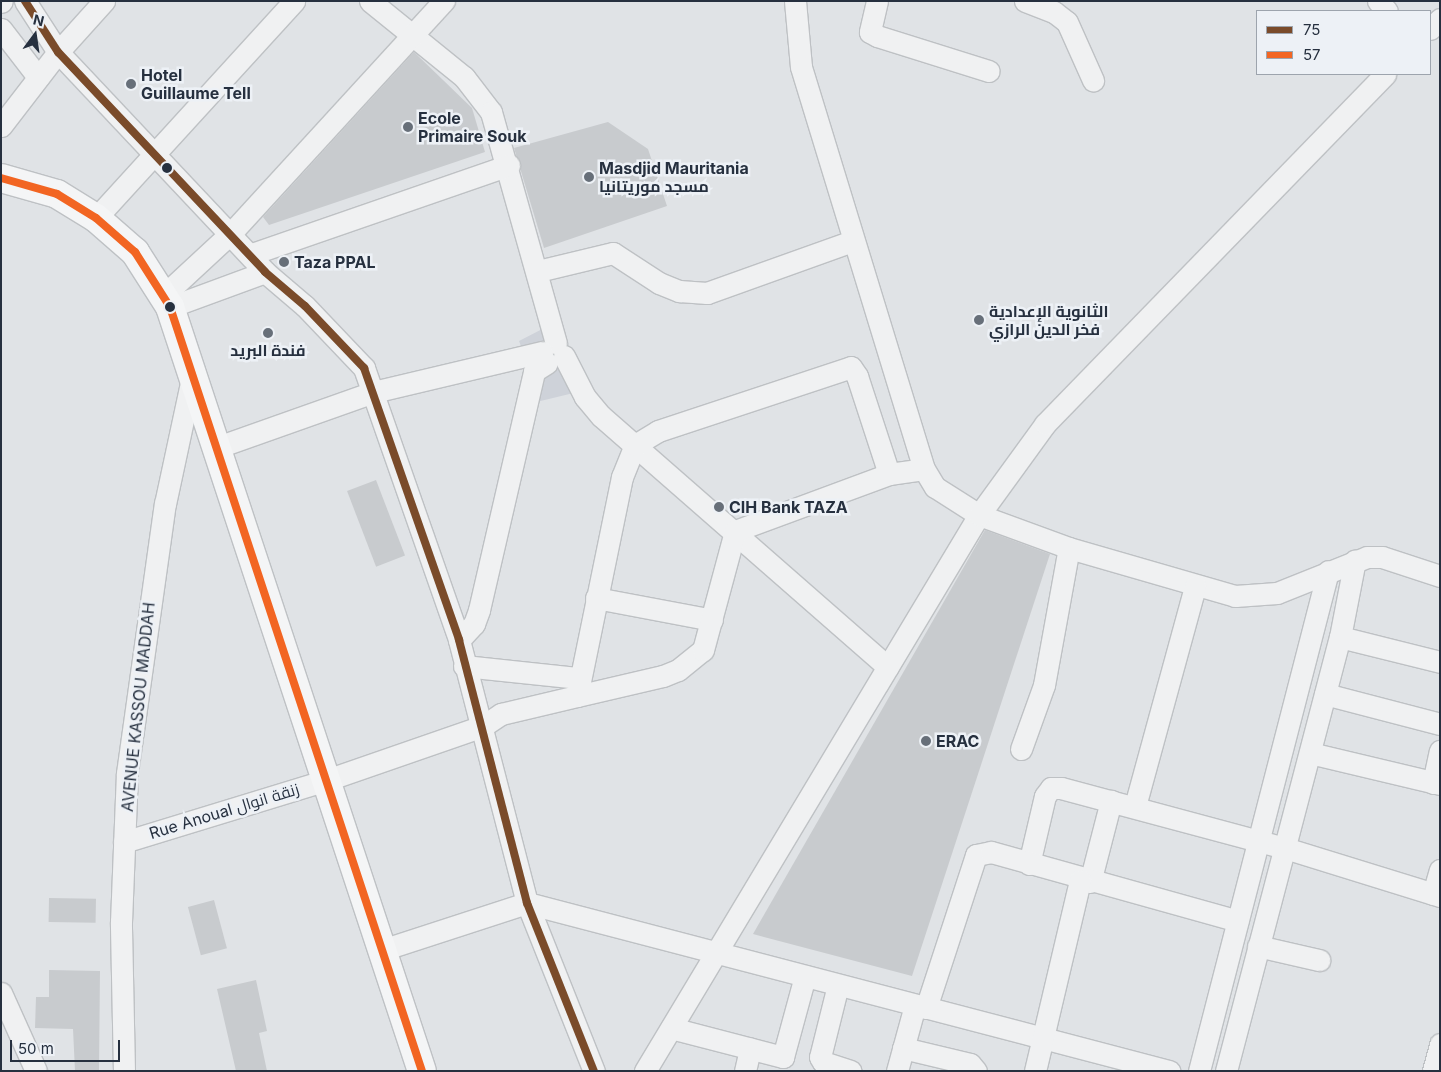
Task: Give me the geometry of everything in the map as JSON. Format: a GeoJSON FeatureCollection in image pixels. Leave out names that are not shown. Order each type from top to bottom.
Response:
{"type":"FeatureCollection","features":[{"type":"Feature","properties":{"kind":"main road"},"geometry":{"type":"LineString","coordinates":[[1,178],[57,194],[96,218],[134,252],[167,301],[192,378],[218,447],[324,781],[422,1071]]}},
{"type":"Feature","properties":{"kind":"street"},"geometry":{"type":"LineString","coordinates":[[25,1],[58,52],[153,153],[232,232],[265,272],[346,347],[364,368],[459,640],[464,666],[483,726],[528,903],[594,1071]]}},
{"type":"Feature","properties":{"kind":"street"},"geometry":{"type":"LineString","coordinates":[[1,126],[58,52],[104,1]]}},
{"type":"Feature","properties":{"kind":"street"},"geometry":{"type":"LineString","coordinates":[[96,218],[153,153],[294,1]]}},
{"type":"Feature","properties":{"kind":"street"},"geometry":{"type":"LineString","coordinates":[[370,1],[478,90],[491,112],[509,165],[538,271],[552,354],[585,397],[635,445],[888,667]]}},
{"type":"Feature","properties":{"kind":"street"},"geometry":{"type":"LineString","coordinates":[[167,301],[444,1]]}},
{"type":"Feature","properties":{"kind":"street"},"geometry":{"type":"LineString","coordinates":[[795,1],[801,67],[852,241],[924,469],[948,498],[979,515],[1069,548],[1195,586],[1235,596],[1263,597],[1355,560],[1382,558],[1440,576]]}},
{"type":"Feature","properties":{"kind":"street"},"geometry":{"type":"LineString","coordinates":[[877,1],[870,32],[877,36],[989,71]]}},
{"type":"Feature","properties":{"kind":"street"},"geometry":{"type":"LineString","coordinates":[[1025,1],[1054,12],[1067,22],[1093,80]]}},
{"type":"Feature","properties":{"kind":"street"},"geometry":{"type":"LineString","coordinates":[[1,29],[38,77]]}},
{"type":"Feature","properties":{"kind":"street"},"geometry":{"type":"LineString","coordinates":[[646,1071],[979,515],[1051,418],[1384,75]]}},
{"type":"Feature","properties":{"kind":"street"},"geometry":{"type":"LineString","coordinates":[[252,254],[509,165]]}},
{"type":"Feature","properties":{"kind":"street"},"geometry":{"type":"LineString","coordinates":[[538,271],[613,253],[658,283],[679,291],[707,293],[852,241]]}},
{"type":"Feature","properties":{"kind":"street"},"geometry":{"type":"LineString","coordinates":[[167,301],[265,272]]}},
{"type":"Feature","properties":{"kind":"street"},"geometry":{"type":"LineString","coordinates":[[218,447],[373,392],[552,354]]}},
{"type":"Feature","properties":{"kind":"street"},"geometry":{"type":"LineString","coordinates":[[459,640],[474,624],[479,610],[534,371],[552,354]]}},
{"type":"Feature","properties":{"kind":"street"},"geometry":{"type":"LineString","coordinates":[[464,666],[578,687],[622,477],[635,445],[658,431],[712,411],[851,367],[857,376],[889,474]]}},
{"type":"Feature","properties":{"kind":"street","name":"AVENUE KASSOU MADDAH"},"geometry":{"type":"LineString","coordinates":[[124,1071],[124,842],[127,773],[152,585],[192,378]]}},
{"type":"Feature","properties":{"kind":"street"},"geometry":{"type":"LineString","coordinates":[[735,531],[889,474],[924,469]]}},
{"type":"Feature","properties":{"kind":"street","name":"Rue Anoual زنقة انوال"},"geometry":{"type":"LineString","coordinates":[[124,842],[324,781],[483,726],[501,714],[578,687],[678,670],[704,650],[735,531]]}},
{"type":"Feature","properties":{"kind":"street"},"geometry":{"type":"LineString","coordinates":[[1022,749],[1044,684],[1069,548]]}},
{"type":"Feature","properties":{"kind":"street"},"geometry":{"type":"LineString","coordinates":[[1226,1071],[1340,637],[1355,560]]}},
{"type":"Feature","properties":{"kind":"street"},"geometry":{"type":"LineString","coordinates":[[1199,1071],[1260,841],[1328,571]]}},
{"type":"Feature","properties":{"kind":"street"},"geometry":{"type":"LineString","coordinates":[[1135,806],[1195,586]]}},
{"type":"Feature","properties":{"kind":"street"},"geometry":{"type":"LineString","coordinates":[[596,598],[712,620]]}},
{"type":"Feature","properties":{"kind":"street"},"geometry":{"type":"LineString","coordinates":[[1340,637],[1440,662]]}},
{"type":"Feature","properties":{"kind":"street"},"geometry":{"type":"LineString","coordinates":[[1325,694],[1440,724]]}},
{"type":"Feature","properties":{"kind":"street"},"geometry":{"type":"LineString","coordinates":[[1310,753],[1436,783],[1440,751]]}},
{"type":"Feature","properties":{"kind":"street"},"geometry":{"type":"LineString","coordinates":[[1029,864],[1045,796],[1051,788],[1135,806],[1285,848],[1436,895],[1440,870]]}},
{"type":"Feature","properties":{"kind":"street"},"geometry":{"type":"LineString","coordinates":[[1035,1071],[1085,881],[1111,801]]}},
{"type":"Feature","properties":{"kind":"street"},"geometry":{"type":"LineString","coordinates":[[897,1071],[903,1048],[921,1006],[976,855],[992,852],[1085,881],[1238,921]]}},
{"type":"Feature","properties":{"kind":"street"},"geometry":{"type":"LineString","coordinates":[[382,950],[528,903],[1043,1038],[1129,1066],[1169,1071]]}},
{"type":"Feature","properties":{"kind":"street"},"geometry":{"type":"LineString","coordinates":[[1258,946],[1319,960]]}},
{"type":"Feature","properties":{"kind":"street"},"geometry":{"type":"LineString","coordinates":[[671,1028],[750,1049],[782,1064],[805,976]]}},
{"type":"Feature","properties":{"kind":"street"},"geometry":{"type":"LineString","coordinates":[[838,985],[820,1057],[823,1062],[851,1071]]}},
{"type":"Feature","properties":{"kind":"street"},"geometry":{"type":"LineString","coordinates":[[1,992],[36,1071]]}},
{"type":"Feature","properties":{"kind":"street"},"geometry":{"type":"LineString","coordinates":[[1433,1071],[1440,1044]]}},
{"type":"Feature","properties":{"kind":"street"},"geometry":{"type":"LineString","coordinates":[[903,1048],[970,1064],[976,1071]]}},
{"type":"Feature","properties":{"kind":"street"},"geometry":{"type":"LineString","coordinates":[[745,1071],[750,1049]]}},
{"type":"Feature","properties":{"kind":"shaded area"},"geometry":{"type":"Polygon","coordinates":[[[552,324],[582,391],[528,404],[534,379],[519,341],[552,324]]]}},
{"type":"Feature","properties":{"kind":"building","name":"Ecole Primaire Souk"},"geometry":{"type":"Polygon","coordinates":[[[414,52],[472,108],[485,152],[269,225],[263,217],[414,52]]]}},
{"type":"Feature","properties":{"kind":"building","name":"Masdjid Mauritania مسجد موريتانيا"},"geometry":{"type":"Polygon","coordinates":[[[608,122],[648,149],[667,206],[544,248],[514,148],[608,122]]]}},
{"type":"Feature","properties":{"kind":"building"},"geometry":{"type":"Polygon","coordinates":[[[376,480],[405,556],[376,567],[347,491],[376,480]]]}},
{"type":"Feature","properties":{"kind":"building","name":"ERAC"},"geometry":{"type":"Polygon","coordinates":[[[985,530],[1050,554],[912,976],[753,934],[985,530]]]}},
{"type":"Feature","properties":{"kind":"building"},"geometry":{"type":"Polygon","coordinates":[[[49,898],[96,899],[96,923],[49,922],[49,898]]]}},
{"type":"Feature","properties":{"kind":"building"},"geometry":{"type":"Polygon","coordinates":[[[214,900],[227,948],[201,955],[188,907],[214,900]]]}},
{"type":"Feature","properties":{"kind":"building"},"geometry":{"type":"Polygon","coordinates":[[[49,970],[100,971],[99,1071],[75,1071],[73,1029],[35,1028],[36,997],[49,997],[49,970]]]}},
{"type":"Feature","properties":{"kind":"building"},"geometry":{"type":"Polygon","coordinates":[[[256,980],[267,1031],[259,1033],[267,1071],[236,1071],[217,989],[256,980]]]}},
{"type":"Feature","properties":{"kind":"transit line","name":"75"},"geometry":{"type":"LineString","coordinates":[[25,1],[58,52],[265,272],[305,306],[364,368],[459,640],[527,903],[594,1071]]}},
{"type":"Feature","properties":{"kind":"transit line","name":"57"},"geometry":{"type":"LineString","coordinates":[[1,178],[57,194],[96,218],[135,252],[170,307],[422,1071]]}},
{"type":"Feature","properties":{"kind":"place","name":"Hotel Guillaume Tell"},"geometry":{"type":"Point","coordinates":[131,84]}},
{"type":"Feature","properties":{"kind":"place","name":"Ecole Primaire Souk"},"geometry":{"type":"Point","coordinates":[408,127]}},
{"type":"Feature","properties":{"kind":"place","name":"Masdjid Mauritania مسجد موريتانيا"},"geometry":{"type":"Point","coordinates":[589,177]}},
{"type":"Feature","properties":{"kind":"place","name":"Taza PPAL"},"geometry":{"type":"Point","coordinates":[284,262]}},
{"type":"Feature","properties":{"kind":"place","name":"الثانوية الإعدادية فخر الدين الرازي"},"geometry":{"type":"Point","coordinates":[979,320]}},
{"type":"Feature","properties":{"kind":"place","name":"فندة البريد"},"geometry":{"type":"Point","coordinates":[268,333]}},
{"type":"Feature","properties":{"kind":"place","name":"CIH Bank TAZA"},"geometry":{"type":"Point","coordinates":[719,507]}},
{"type":"Feature","properties":{"kind":"place","name":"ERAC"},"geometry":{"type":"Point","coordinates":[926,741]}}]}
